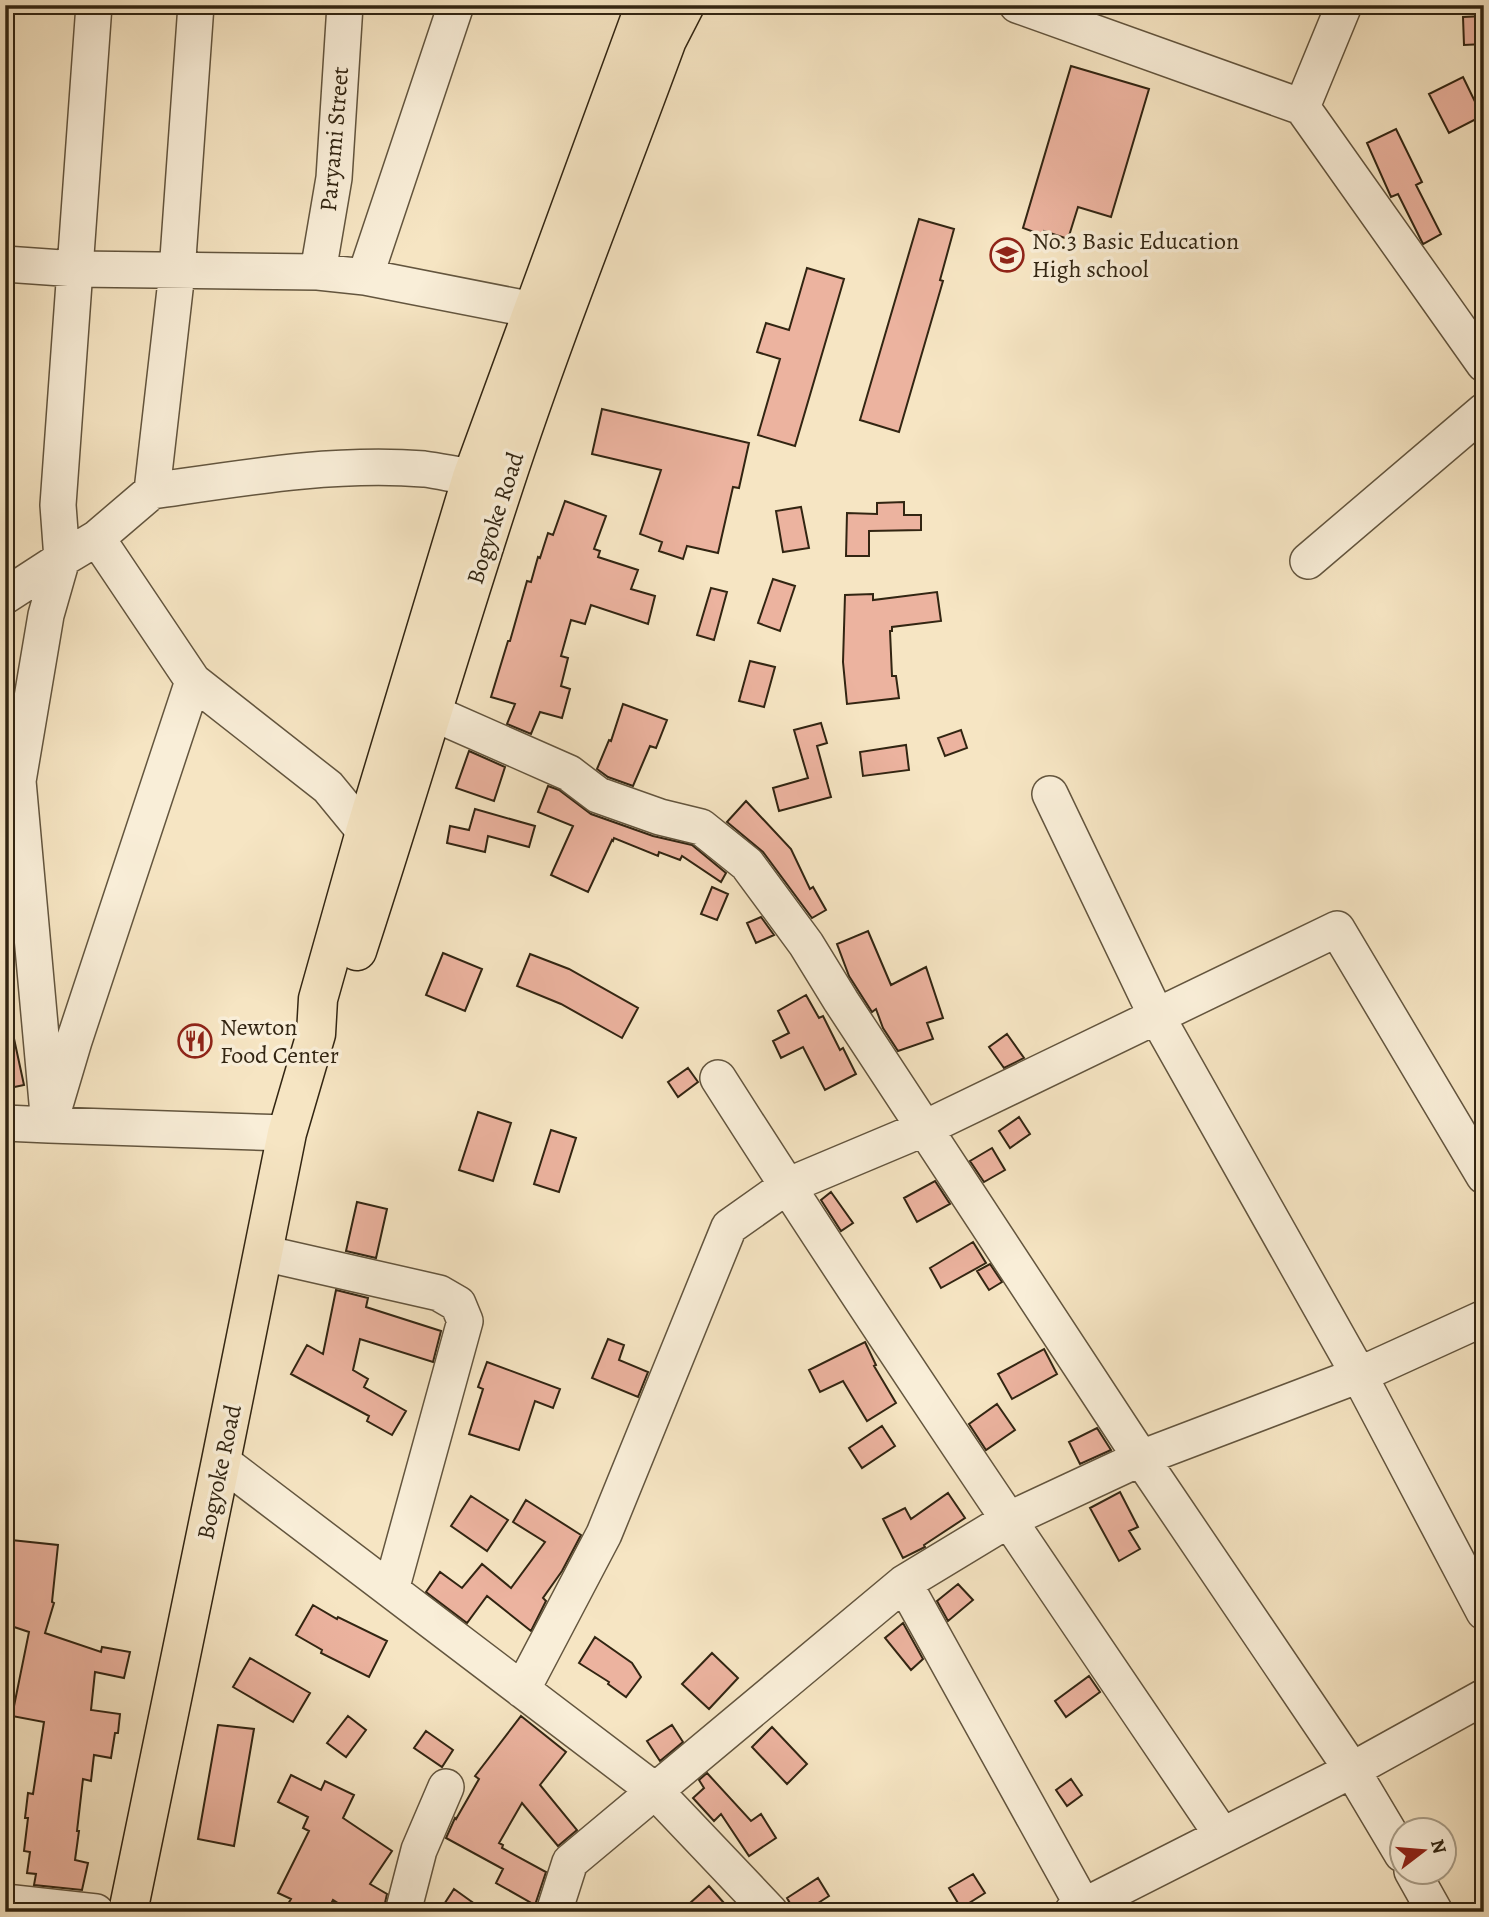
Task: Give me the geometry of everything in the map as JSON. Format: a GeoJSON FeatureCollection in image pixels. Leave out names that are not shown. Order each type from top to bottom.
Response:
{"type":"FeatureCollection","features":[{"type":"Feature","properties":{"kind":"main road","name":"Bogyoke Road"},"geometry":{"type":"LineString","coordinates":[[128,1912],[286,1133],[316,1034],[318,999],[365,832],[472,477],[646,5]]}},
{"type":"Feature","properties":{"kind":"main road","name":"Bogyoke Road"},"geometry":{"type":"LineString","coordinates":[[316,1034],[345,988],[505,481],[663,52],[685,5]]}},
{"type":"Feature","properties":{"kind":"street"},"geometry":{"type":"LineString","coordinates":[[49,1125],[12,773],[46,615],[62,559],[58,505],[94,5]]}},
{"type":"Feature","properties":{"kind":"street"},"geometry":{"type":"LineString","coordinates":[[152,491],[177,272],[196,5]]}},
{"type":"Feature","properties":{"kind":"street","name":"Paryami Street"},"geometry":{"type":"LineString","coordinates":[[318,272],[334,178],[345,5]]}},
{"type":"Feature","properties":{"kind":"street"},"geometry":{"type":"LineString","coordinates":[[365,277],[456,5]]}},
{"type":"Feature","properties":{"kind":"street"},"geometry":{"type":"LineString","coordinates":[[1017,5],[1302,107],[1484,364]]}},
{"type":"Feature","properties":{"kind":"street"},"geometry":{"type":"LineString","coordinates":[[1302,107],[1344,5]]}},
{"type":"Feature","properties":{"kind":"street"},"geometry":{"type":"LineString","coordinates":[[5,264],[177,272],[318,272],[365,277],[533,310]]}},
{"type":"Feature","properties":{"kind":"street"},"geometry":{"type":"LineString","coordinates":[[1308,561],[1484,411]]}},
{"type":"Feature","properties":{"kind":"street"},"geometry":{"type":"LineString","coordinates":[[5,596],[97,538],[152,491],[337,468],[425,469],[472,477]]}},
{"type":"Feature","properties":{"kind":"street"},"geometry":{"type":"LineString","coordinates":[[97,538],[193,681],[328,787],[365,832]]}},
{"type":"Feature","properties":{"kind":"street"},"geometry":{"type":"LineString","coordinates":[[49,1125],[82,1016],[193,681]]}},
{"type":"Feature","properties":{"kind":"street"},"geometry":{"type":"LineString","coordinates":[[433,713],[569,774],[598,795],[660,817],[701,827],[747,864],[806,944],[1141,1458],[1352,1770],[1388,1830]]}},
{"type":"Feature","properties":{"kind":"street"},"geometry":{"type":"LineString","coordinates":[[1050,794],[1156,1015],[1359,1375],[1484,1612]]}},
{"type":"Feature","properties":{"kind":"street"},"geometry":{"type":"LineString","coordinates":[[522,1690],[604,1534],[729,1227],[787,1186],[925,1128],[1337,929],[1484,1176]]}},
{"type":"Feature","properties":{"kind":"street"},"geometry":{"type":"LineString","coordinates":[[718,1078],[1008,1520],[1222,1835]]}},
{"type":"Feature","properties":{"kind":"street"},"geometry":{"type":"LineString","coordinates":[[5,1123],[286,1133]]}},
{"type":"Feature","properties":{"kind":"street"},"geometry":{"type":"LineString","coordinates":[[263,1253],[439,1293],[458,1304],[465,1321],[391,1590]]}},
{"type":"Feature","properties":{"kind":"street"},"geometry":{"type":"LineString","coordinates":[[554,1912],[570,1862],[904,1583],[1008,1520],[1141,1458],[1359,1375],[1484,1318]]}},
{"type":"Feature","properties":{"kind":"street"},"geometry":{"type":"LineString","coordinates":[[221,1461],[654,1790],[770,1912]]}},
{"type":"Feature","properties":{"kind":"street"},"geometry":{"type":"LineString","coordinates":[[904,1583],[1077,1909],[1352,1770],[1484,1697]]}},
{"type":"Feature","properties":{"kind":"street"},"geometry":{"type":"LineString","coordinates":[[403,1912],[419,1850],[446,1787]]}},
{"type":"Feature","properties":{"kind":"street"},"geometry":{"type":"LineString","coordinates":[[1420,1885],[1435,1912]]}},
{"type":"Feature","properties":{"kind":"street"},"geometry":{"type":"LineString","coordinates":[[5,1902],[96,1912]]}},
{"type":"Feature","properties":{"kind":"building"},"geometry":{"type":"Polygon","coordinates":[[[1484,16],[1484,44],[1464,45],[1463,17],[1484,16]]]}},
{"type":"Feature","properties":{"kind":"building"},"geometry":{"type":"Polygon","coordinates":[[[1071,66],[1149,89],[1111,217],[1078,207],[1068,239],[1044,231],[1042,235],[1023,228],[1071,66]]]}},
{"type":"Feature","properties":{"kind":"building"},"geometry":{"type":"Polygon","coordinates":[[[1463,77],[1482,116],[1449,133],[1429,94],[1463,77]]]}},
{"type":"Feature","properties":{"kind":"building"},"geometry":{"type":"Polygon","coordinates":[[[1396,129],[1422,182],[1416,185],[1441,234],[1423,244],[1398,194],[1391,197],[1367,143],[1396,129]]]}},
{"type":"Feature","properties":{"kind":"building"},"geometry":{"type":"Polygon","coordinates":[[[919,219],[954,229],[940,280],[943,281],[899,432],[860,420],[919,219]]]}},
{"type":"Feature","properties":{"kind":"building"},"geometry":{"type":"Polygon","coordinates":[[[807,268],[844,279],[795,446],[758,435],[780,359],[757,352],[766,323],[789,330],[807,268]]]}},
{"type":"Feature","properties":{"kind":"building"},"geometry":{"type":"Polygon","coordinates":[[[602,409],[749,443],[739,488],[733,487],[718,553],[687,546],[683,559],[659,551],[662,542],[640,534],[661,470],[592,454],[602,409]]]}},
{"type":"Feature","properties":{"kind":"building"},"geometry":{"type":"Polygon","coordinates":[[[565,501],[606,516],[594,549],[600,551],[598,557],[638,570],[631,589],[655,596],[648,624],[591,605],[585,624],[571,620],[561,656],[568,658],[561,686],[570,689],[562,718],[540,712],[531,734],[507,724],[515,704],[491,697],[527,581],[531,582],[548,533],[553,535],[565,501]]]}},
{"type":"Feature","properties":{"kind":"building"},"geometry":{"type":"Polygon","coordinates":[[[904,502],[904,515],[921,515],[921,530],[869,531],[869,556],[846,556],[847,513],[877,514],[877,503],[904,502]]]}},
{"type":"Feature","properties":{"kind":"building"},"geometry":{"type":"Polygon","coordinates":[[[801,507],[809,548],[783,552],[776,511],[801,507]]]}},
{"type":"Feature","properties":{"kind":"building"},"geometry":{"type":"Polygon","coordinates":[[[773,579],[795,586],[780,631],[758,623],[773,579]]]}},
{"type":"Feature","properties":{"kind":"building"},"geometry":{"type":"Polygon","coordinates":[[[711,588],[727,592],[714,640],[697,635],[711,588]]]}},
{"type":"Feature","properties":{"kind":"building"},"geometry":{"type":"Polygon","coordinates":[[[937,592],[941,621],[892,627],[890,631],[892,676],[896,676],[899,698],[847,704],[843,662],[845,595],[873,594],[873,600],[937,592]]]}},
{"type":"Feature","properties":{"kind":"building"},"geometry":{"type":"Polygon","coordinates":[[[750,661],[775,667],[764,707],[739,701],[750,661]]]}},
{"type":"Feature","properties":{"kind":"building"},"geometry":{"type":"Polygon","coordinates":[[[623,704],[667,720],[656,748],[650,746],[633,786],[608,777],[597,769],[609,740],[611,741],[623,704]]]}},
{"type":"Feature","properties":{"kind":"building"},"geometry":{"type":"Polygon","coordinates":[[[821,723],[827,743],[817,746],[831,797],[779,811],[773,788],[808,778],[794,730],[821,723]]]}},
{"type":"Feature","properties":{"kind":"building"},"geometry":{"type":"Polygon","coordinates":[[[961,730],[967,748],[945,756],[938,738],[961,730]]]}},
{"type":"Feature","properties":{"kind":"building"},"geometry":{"type":"Polygon","coordinates":[[[906,745],[909,770],[863,776],[860,752],[906,745]]]}},
{"type":"Feature","properties":{"kind":"building"},"geometry":{"type":"Polygon","coordinates":[[[469,751],[505,767],[494,801],[456,788],[469,751]]]}},
{"type":"Feature","properties":{"kind":"building"},"geometry":{"type":"Polygon","coordinates":[[[548,786],[559,790],[591,814],[653,836],[692,845],[726,873],[721,882],[682,856],[680,860],[659,852],[658,856],[614,838],[588,892],[551,875],[573,826],[538,812],[548,786]]]}},
{"type":"Feature","properties":{"kind":"building"},"geometry":{"type":"Polygon","coordinates":[[[746,801],[791,849],[810,889],[813,887],[826,910],[812,918],[763,852],[727,822],[746,801]]]}},
{"type":"Feature","properties":{"kind":"building"},"geometry":{"type":"Polygon","coordinates":[[[475,809],[535,826],[529,847],[488,836],[485,852],[447,843],[450,826],[469,830],[475,809]]]}},
{"type":"Feature","properties":{"kind":"building"},"geometry":{"type":"Polygon","coordinates":[[[712,887],[728,894],[717,920],[701,914],[712,887]]]}},
{"type":"Feature","properties":{"kind":"building"},"geometry":{"type":"Polygon","coordinates":[[[761,917],[774,935],[756,943],[747,923],[761,917]]]}},
{"type":"Feature","properties":{"kind":"building"},"geometry":{"type":"Polygon","coordinates":[[[868,931],[891,985],[926,967],[943,1018],[927,1023],[933,1039],[898,1051],[883,1028],[876,1009],[872,1012],[849,976],[837,944],[868,931]]]}},
{"type":"Feature","properties":{"kind":"building"},"geometry":{"type":"Polygon","coordinates":[[[443,953],[482,969],[465,1011],[426,995],[443,953]]]}},
{"type":"Feature","properties":{"kind":"building"},"geometry":{"type":"Polygon","coordinates":[[[530,954],[569,969],[638,1008],[622,1038],[561,1004],[517,986],[530,954]]]}},
{"type":"Feature","properties":{"kind":"building"},"geometry":{"type":"Polygon","coordinates":[[[806,995],[819,1018],[823,1016],[856,1074],[825,1090],[803,1047],[781,1058],[773,1041],[789,1033],[778,1011],[806,995]]]}},
{"type":"Feature","properties":{"kind":"building"},"geometry":{"type":"Polygon","coordinates":[[[13,1034],[24,1085],[5,1089],[5,1035],[13,1034]]]}},
{"type":"Feature","properties":{"kind":"building"},"geometry":{"type":"Polygon","coordinates":[[[1007,1034],[1024,1058],[1004,1068],[989,1047],[1007,1034]]]}},
{"type":"Feature","properties":{"kind":"building"},"geometry":{"type":"Polygon","coordinates":[[[688,1068],[698,1082],[678,1097],[668,1082],[688,1068]]]}},
{"type":"Feature","properties":{"kind":"building"},"geometry":{"type":"Polygon","coordinates":[[[478,1112],[511,1123],[493,1181],[459,1170],[478,1112]]]}},
{"type":"Feature","properties":{"kind":"building"},"geometry":{"type":"Polygon","coordinates":[[[1019,1117],[1030,1134],[1010,1148],[999,1131],[1019,1117]]]}},
{"type":"Feature","properties":{"kind":"building"},"geometry":{"type":"Polygon","coordinates":[[[551,1130],[576,1138],[559,1192],[534,1184],[551,1130]]]}},
{"type":"Feature","properties":{"kind":"building"},"geometry":{"type":"Polygon","coordinates":[[[992,1148],[1005,1170],[984,1182],[970,1161],[992,1148]]]}},
{"type":"Feature","properties":{"kind":"building"},"geometry":{"type":"Polygon","coordinates":[[[935,1181],[950,1204],[917,1222],[904,1198],[935,1181]]]}},
{"type":"Feature","properties":{"kind":"building"},"geometry":{"type":"Polygon","coordinates":[[[831,1192],[853,1223],[841,1231],[821,1200],[831,1192]]]}},
{"type":"Feature","properties":{"kind":"building"},"geometry":{"type":"Polygon","coordinates":[[[357,1202],[387,1209],[376,1258],[346,1251],[357,1202]]]}},
{"type":"Feature","properties":{"kind":"building"},"geometry":{"type":"Polygon","coordinates":[[[973,1242],[986,1263],[941,1288],[930,1268],[973,1242]]]}},
{"type":"Feature","properties":{"kind":"building"},"geometry":{"type":"Polygon","coordinates":[[[990,1264],[1002,1282],[989,1290],[977,1271],[990,1264]]]}},
{"type":"Feature","properties":{"kind":"building"},"geometry":{"type":"Polygon","coordinates":[[[336,1290],[368,1298],[366,1307],[441,1331],[433,1362],[360,1339],[353,1370],[368,1379],[364,1387],[406,1411],[392,1435],[367,1421],[369,1416],[291,1374],[307,1345],[323,1354],[336,1290]]]}},
{"type":"Feature","properties":{"kind":"building"},"geometry":{"type":"Polygon","coordinates":[[[608,1339],[624,1345],[619,1360],[648,1372],[638,1397],[592,1378],[608,1339]]]}},
{"type":"Feature","properties":{"kind":"building"},"geometry":{"type":"Polygon","coordinates":[[[865,1342],[876,1365],[874,1366],[896,1403],[867,1421],[843,1381],[820,1392],[809,1370],[865,1342]]]}},
{"type":"Feature","properties":{"kind":"building"},"geometry":{"type":"Polygon","coordinates":[[[1044,1349],[1057,1374],[1012,1399],[998,1374],[1044,1349]]]}},
{"type":"Feature","properties":{"kind":"building"},"geometry":{"type":"Polygon","coordinates":[[[487,1362],[560,1389],[553,1408],[535,1401],[519,1450],[469,1434],[483,1389],[478,1387],[487,1362]]]}},
{"type":"Feature","properties":{"kind":"building"},"geometry":{"type":"Polygon","coordinates":[[[997,1404],[1015,1430],[986,1450],[969,1424],[997,1404]]]}},
{"type":"Feature","properties":{"kind":"building"},"geometry":{"type":"Polygon","coordinates":[[[882,1426],[895,1446],[862,1468],[849,1448],[882,1426]]]}},
{"type":"Feature","properties":{"kind":"building"},"geometry":{"type":"Polygon","coordinates":[[[1097,1428],[1111,1450],[1080,1464],[1069,1442],[1097,1428]]]}},
{"type":"Feature","properties":{"kind":"building"},"geometry":{"type":"Polygon","coordinates":[[[1120,1492],[1138,1527],[1129,1531],[1140,1549],[1119,1561],[1090,1508],[1120,1492]]]}},
{"type":"Feature","properties":{"kind":"building"},"geometry":{"type":"Polygon","coordinates":[[[948,1493],[965,1518],[924,1545],[925,1547],[903,1558],[883,1519],[905,1508],[911,1519],[948,1493]]]}},
{"type":"Feature","properties":{"kind":"building"},"geometry":{"type":"Polygon","coordinates":[[[471,1496],[508,1520],[487,1551],[451,1526],[471,1496]]]}},
{"type":"Feature","properties":{"kind":"building"},"geometry":{"type":"Polygon","coordinates":[[[526,1500],[581,1535],[562,1571],[543,1598],[546,1601],[531,1631],[487,1596],[467,1623],[426,1592],[440,1572],[462,1588],[482,1564],[511,1588],[545,1542],[513,1522],[526,1500]]]}},
{"type":"Feature","properties":{"kind":"building"},"geometry":{"type":"Polygon","coordinates":[[[11,1540],[58,1545],[54,1603],[45,1633],[101,1652],[102,1647],[130,1652],[124,1678],[95,1672],[91,1710],[120,1714],[111,1758],[94,1755],[91,1781],[83,1779],[75,1860],[88,1863],[82,1890],[34,1885],[36,1874],[27,1873],[30,1852],[24,1851],[28,1818],[25,1818],[28,1793],[33,1794],[44,1722],[12,1716],[29,1632],[5,1624],[5,1591],[11,1540]]]}},
{"type":"Feature","properties":{"kind":"building"},"geometry":{"type":"Polygon","coordinates":[[[958,1584],[973,1600],[948,1621],[937,1601],[958,1584]]]}},
{"type":"Feature","properties":{"kind":"building"},"geometry":{"type":"Polygon","coordinates":[[[313,1605],[387,1641],[369,1677],[321,1653],[322,1650],[296,1635],[313,1605]]]}},
{"type":"Feature","properties":{"kind":"building"},"geometry":{"type":"Polygon","coordinates":[[[903,1623],[923,1659],[911,1670],[885,1638],[903,1623]]]}},
{"type":"Feature","properties":{"kind":"building"},"geometry":{"type":"Polygon","coordinates":[[[595,1637],[632,1663],[641,1677],[626,1697],[608,1684],[609,1682],[579,1663],[595,1637]]]}},
{"type":"Feature","properties":{"kind":"building"},"geometry":{"type":"Polygon","coordinates":[[[712,1653],[738,1678],[709,1709],[682,1684],[712,1653]]]}},
{"type":"Feature","properties":{"kind":"building"},"geometry":{"type":"Polygon","coordinates":[[[250,1658],[310,1693],[293,1722],[233,1687],[250,1658]]]}},
{"type":"Feature","properties":{"kind":"building"},"geometry":{"type":"Polygon","coordinates":[[[1089,1676],[1100,1692],[1066,1717],[1055,1701],[1089,1676]]]}},
{"type":"Feature","properties":{"kind":"building"},"geometry":{"type":"Polygon","coordinates":[[[348,1716],[366,1730],[346,1757],[327,1743],[348,1716]]]}},
{"type":"Feature","properties":{"kind":"building"},"geometry":{"type":"Polygon","coordinates":[[[521,1716],[566,1752],[540,1785],[577,1830],[558,1846],[522,1803],[499,1843],[503,1845],[502,1848],[546,1872],[535,1905],[496,1883],[503,1869],[446,1838],[479,1779],[475,1776],[521,1716]]]}},
{"type":"Feature","properties":{"kind":"building"},"geometry":{"type":"Polygon","coordinates":[[[218,1725],[254,1729],[234,1846],[198,1839],[218,1725]]]}},
{"type":"Feature","properties":{"kind":"building"},"geometry":{"type":"Polygon","coordinates":[[[672,1725],[683,1742],[660,1761],[647,1741],[672,1725]]]}},
{"type":"Feature","properties":{"kind":"building"},"geometry":{"type":"Polygon","coordinates":[[[772,1727],[807,1764],[787,1784],[752,1747],[772,1727]]]}},
{"type":"Feature","properties":{"kind":"building"},"geometry":{"type":"Polygon","coordinates":[[[426,1731],[453,1750],[442,1767],[414,1748],[426,1731]]]}},
{"type":"Feature","properties":{"kind":"building"},"geometry":{"type":"Polygon","coordinates":[[[707,1773],[751,1821],[761,1814],[776,1838],[749,1856],[721,1814],[714,1821],[693,1798],[704,1788],[699,1780],[707,1773]]]}},
{"type":"Feature","properties":{"kind":"building"},"geometry":{"type":"Polygon","coordinates":[[[291,1775],[321,1790],[325,1781],[354,1795],[343,1818],[392,1851],[370,1884],[387,1894],[383,1912],[352,1912],[333,1900],[327,1912],[301,1912],[288,1904],[291,1899],[278,1893],[309,1831],[303,1828],[308,1817],[278,1802],[291,1775]]]}},
{"type":"Feature","properties":{"kind":"building"},"geometry":{"type":"Polygon","coordinates":[[[1071,1779],[1082,1795],[1067,1806],[1056,1790],[1071,1779]]]}},
{"type":"Feature","properties":{"kind":"building"},"geometry":{"type":"Polygon","coordinates":[[[973,1874],[985,1893],[961,1908],[949,1888],[973,1874]]]}},
{"type":"Feature","properties":{"kind":"building"},"geometry":{"type":"Polygon","coordinates":[[[818,1878],[829,1896],[804,1912],[795,1912],[787,1898],[818,1878]]]}},
{"type":"Feature","properties":{"kind":"building"},"geometry":{"type":"Polygon","coordinates":[[[709,1886],[732,1912],[680,1912],[709,1886]]]}},
{"type":"Feature","properties":{"kind":"building"},"geometry":{"type":"Polygon","coordinates":[[[454,1889],[486,1912],[439,1912],[454,1889]]]}},
{"type":"Feature","properties":{"kind":"place","name":"No.3 Basic Education High school"},"geometry":{"type":"Point","coordinates":[1007,255]}},
{"type":"Feature","properties":{"kind":"place","name":"Newton Food Center"},"geometry":{"type":"Point","coordinates":[195,1041]}}]}
